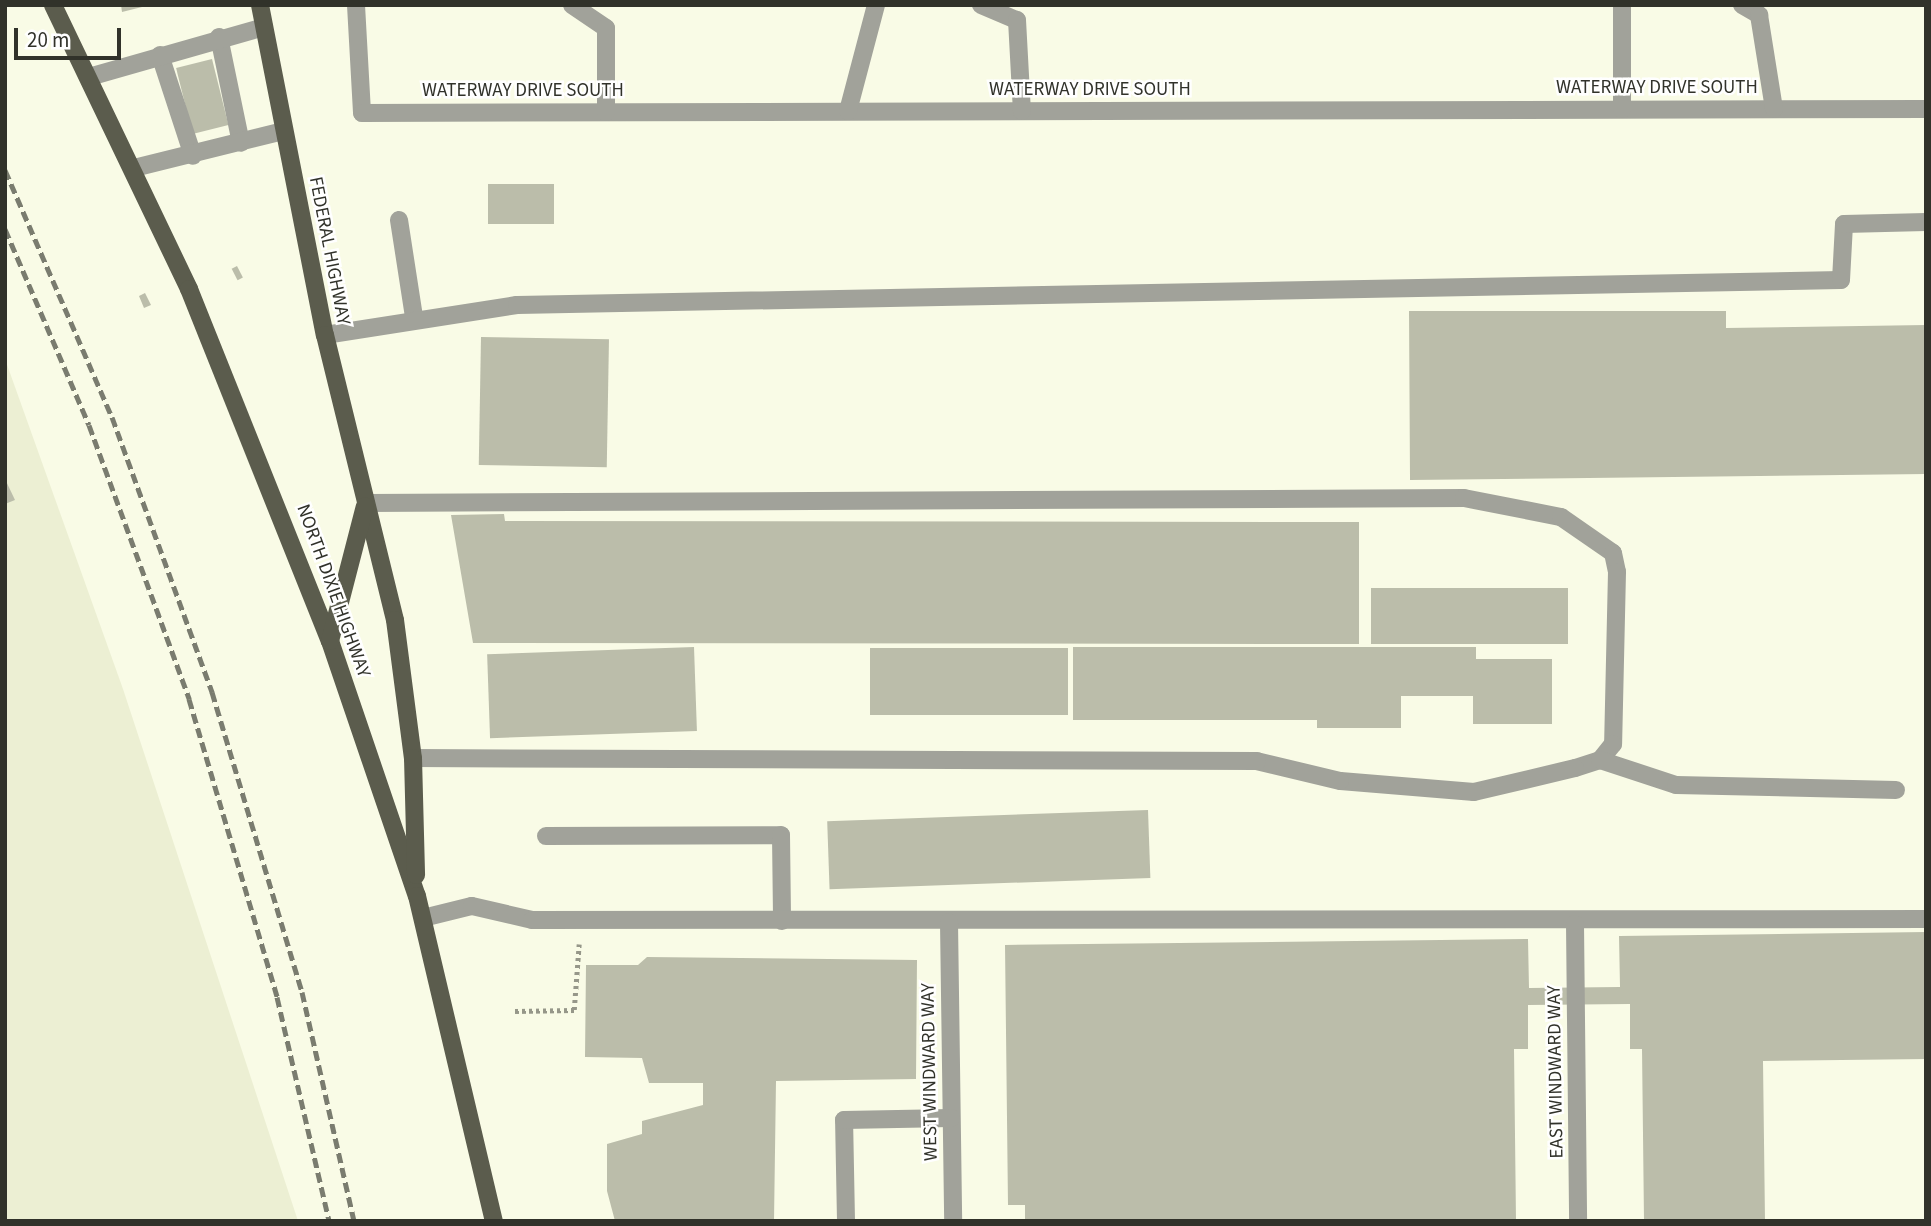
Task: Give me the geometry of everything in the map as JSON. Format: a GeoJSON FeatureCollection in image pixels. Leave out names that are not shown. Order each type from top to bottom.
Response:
{"type":"FeatureCollection","features":[{"type":"Feature","properties":{"kind":"main road","name":"NORTH DIXIE HIGHWAY"},"geometry":{"type":"LineString","coordinates":[[53,5],[134,168],[255,443],[330,641],[417,896],[494,1221]]}},
{"type":"Feature","properties":{"kind":"main road","name":"FEDERAL HIGHWAY"},"geometry":{"type":"LineString","coordinates":[[260,5],[325,335],[395,620],[412,758],[417,896]]}},
{"type":"Feature","properties":{"kind":"main road","name":"FEDERAL HIGHWAY"},"geometry":{"type":"LineString","coordinates":[[330,641],[366,503]]}},
{"type":"Feature","properties":{"kind":"street","name":"WATERWAY DRIVE SOUTH"},"geometry":{"type":"LineString","coordinates":[[356,5],[362,113],[1926,109]]}},
{"type":"Feature","properties":{"kind":"street"},"geometry":{"type":"LineString","coordinates":[[572,5],[606,29],[607,112]]}},
{"type":"Feature","properties":{"kind":"street"},"geometry":{"type":"LineString","coordinates":[[848,111],[876,5]]}},
{"type":"Feature","properties":{"kind":"street"},"geometry":{"type":"LineString","coordinates":[[981,5],[1017,20],[1022,111]]}},
{"type":"Feature","properties":{"kind":"street"},"geometry":{"type":"LineString","coordinates":[[1622,5],[1622,109]]}},
{"type":"Feature","properties":{"kind":"street"},"geometry":{"type":"LineString","coordinates":[[1742,5],[1759,15],[1774,109]]}},
{"type":"Feature","properties":{"kind":"street"},"geometry":{"type":"LineString","coordinates":[[89,77],[219,37],[264,27]]}},
{"type":"Feature","properties":{"kind":"street"},"geometry":{"type":"LineString","coordinates":[[219,37],[241,143]]}},
{"type":"Feature","properties":{"kind":"street"},"geometry":{"type":"LineString","coordinates":[[160,55],[192,156]]}},
{"type":"Feature","properties":{"kind":"street"},"geometry":{"type":"LineString","coordinates":[[134,168],[192,156],[284,131]]}},
{"type":"Feature","properties":{"kind":"street"},"geometry":{"type":"LineString","coordinates":[[398,220],[414,317]]}},
{"type":"Feature","properties":{"kind":"street"},"geometry":{"type":"LineString","coordinates":[[325,335],[414,317],[517,305],[1841,280],[1844,224],[1926,222]]}},
{"type":"Feature","properties":{"kind":"street"},"geometry":{"type":"LineString","coordinates":[[366,503],[1401,498],[1524,506],[1562,517],[1613,553],[1617,720],[1613,744],[1600,760]]}},
{"type":"Feature","properties":{"kind":"street"},"geometry":{"type":"LineString","coordinates":[[412,758],[1257,761],[1340,781],[1474,792],[1600,760],[1676,785],[1896,790]]}},
{"type":"Feature","properties":{"kind":"street"},"geometry":{"type":"LineString","coordinates":[[546,836],[781,835],[782,921]]}},
{"type":"Feature","properties":{"kind":"street"},"geometry":{"type":"LineString","coordinates":[[423,918],[472,906],[532,920],[609,921],[1575,924],[1926,919]]}},
{"type":"Feature","properties":{"kind":"street","name":"WEST WINDWARD WAY"},"geometry":{"type":"LineString","coordinates":[[949,922],[953,1221]]}},
{"type":"Feature","properties":{"kind":"street","name":"EAST WINDWARD WAY"},"geometry":{"type":"LineString","coordinates":[[1575,924],[1578,1221]]}},
{"type":"Feature","properties":{"kind":"street"},"geometry":{"type":"LineString","coordinates":[[846,1221],[844,1120],[951,1118]]}},
{"type":"Feature","properties":{"kind":"path"},"geometry":{"type":"LineString","coordinates":[[515,1011],[574,1010],[580,938],[587,938]]}},
{"type":"Feature","properties":{"kind":"shaded area"},"geometry":{"type":"Polygon","coordinates":[[[5,359],[123,689],[298,1221],[5,1221],[5,359]]]}},
{"type":"Feature","properties":{"kind":"building"},"geometry":{"type":"Polygon","coordinates":[[[121,5],[146,5],[146,6],[122,12],[121,5]]]}},
{"type":"Feature","properties":{"kind":"building"},"geometry":{"type":"Polygon","coordinates":[[[212,59],[228,125],[193,134],[176,68],[212,59]]]}},
{"type":"Feature","properties":{"kind":"building"},"geometry":{"type":"Polygon","coordinates":[[[488,184],[554,184],[554,224],[488,224],[488,184]]]}},
{"type":"Feature","properties":{"kind":"building"},"geometry":{"type":"Polygon","coordinates":[[[237,266],[243,278],[238,280],[232,269],[237,266]]]}},
{"type":"Feature","properties":{"kind":"building"},"geometry":{"type":"Polygon","coordinates":[[[145,293],[151,305],[144,308],[139,296],[145,293]]]}},
{"type":"Feature","properties":{"kind":"building"},"geometry":{"type":"Polygon","coordinates":[[[1409,311],[1726,311],[1726,328],[1926,325],[1926,474],[1410,480],[1409,311]]]}},
{"type":"Feature","properties":{"kind":"building"},"geometry":{"type":"Polygon","coordinates":[[[481,337],[609,339],[607,467],[479,465],[481,337]]]}},
{"type":"Feature","properties":{"kind":"building"},"geometry":{"type":"Polygon","coordinates":[[[5,479],[15,500],[5,504],[5,479]]]}},
{"type":"Feature","properties":{"kind":"building"},"geometry":{"type":"Polygon","coordinates":[[[504,514],[505,521],[1359,522],[1359,644],[473,643],[451,515],[504,514]]]}},
{"type":"Feature","properties":{"kind":"building"},"geometry":{"type":"Polygon","coordinates":[[[1371,588],[1568,588],[1568,644],[1371,644],[1371,588]]]}},
{"type":"Feature","properties":{"kind":"building"},"geometry":{"type":"Polygon","coordinates":[[[694,647],[697,731],[490,738],[487,654],[694,647]]]}},
{"type":"Feature","properties":{"kind":"building"},"geometry":{"type":"Polygon","coordinates":[[[1073,647],[1476,647],[1476,659],[1552,659],[1552,724],[1473,724],[1473,696],[1401,696],[1401,728],[1317,728],[1317,720],[1073,720],[1073,647]]]}},
{"type":"Feature","properties":{"kind":"building"},"geometry":{"type":"Polygon","coordinates":[[[870,648],[1068,648],[1068,715],[870,715],[870,648]]]}},
{"type":"Feature","properties":{"kind":"building"},"geometry":{"type":"Polygon","coordinates":[[[1148,810],[1150,878],[830,889],[827,821],[1148,810]]]}},
{"type":"Feature","properties":{"kind":"building"},"geometry":{"type":"Polygon","coordinates":[[[1926,932],[1926,1059],[1763,1061],[1765,1221],[1644,1221],[1642,1049],[1630,1049],[1630,1004],[1528,1005],[1528,1049],[1514,1049],[1516,1221],[1025,1221],[1025,1205],[1008,1205],[1005,945],[1528,939],[1529,988],[1620,987],[1619,936],[1926,932]]]}},
{"type":"Feature","properties":{"kind":"building"},"geometry":{"type":"Polygon","coordinates":[[[647,957],[917,960],[916,1079],[776,1081],[774,1221],[615,1221],[607,1191],[607,1144],[642,1134],[642,1121],[703,1105],[703,1083],[649,1083],[642,1058],[585,1057],[586,965],[638,965],[647,957]]]}},
{"type":"Feature","properties":{"kind":"railway"},"geometry":{"type":"LineString","coordinates":[[5,170],[112,417],[212,692],[302,992],[354,1221]]}},
{"type":"Feature","properties":{"kind":"railway"},"geometry":{"type":"LineString","coordinates":[[5,229],[89,425],[189,699],[277,997],[329,1221]]}}]}
